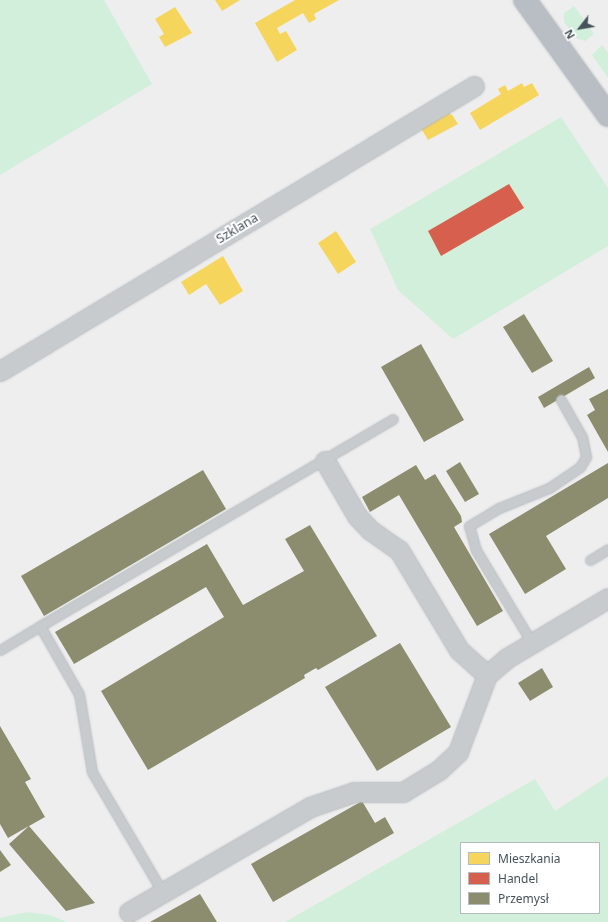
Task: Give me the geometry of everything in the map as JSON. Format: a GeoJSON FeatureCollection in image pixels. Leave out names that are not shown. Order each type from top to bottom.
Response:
{"type":"FeatureCollection","features":[{"type":"Feature","properties":{"kind":"highway"},"geometry":{"type":"LineString","coordinates":[[525,0],[608,115]]}},
{"type":"Feature","properties":{"kind":"street","name":"Szklana"},"geometry":{"type":"LineString","coordinates":[[0,371],[474,86]]}},
{"type":"Feature","properties":{"kind":"street"},"geometry":{"type":"LineString","coordinates":[[325,461],[357,516],[370,530],[399,550],[459,650],[487,675]]}},
{"type":"Feature","properties":{"kind":"street"},"geometry":{"type":"LineString","coordinates":[[129,912],[310,807],[354,792],[403,792],[439,770],[458,752],[487,675],[507,658],[608,598]]}},
{"type":"Feature","properties":{"kind":"lane"},"geometry":{"type":"LineString","coordinates":[[532,643],[476,550],[470,526],[499,508],[549,488],[580,467],[586,457],[582,436],[561,400]]}},
{"type":"Feature","properties":{"kind":"lane"},"geometry":{"type":"LineString","coordinates":[[0,650],[325,461],[393,419]]}},
{"type":"Feature","properties":{"kind":"lane"},"geometry":{"type":"LineString","coordinates":[[590,560],[608,549]]}},
{"type":"Feature","properties":{"kind":"lane"},"geometry":{"type":"LineString","coordinates":[[40,626],[79,694],[92,772],[163,893]]}},
{"type":"Feature","properties":{"kind":"green space"},"geometry":{"type":"Polygon","coordinates":[[[0,0],[104,0],[152,84],[0,175],[0,0]]]}},
{"type":"Feature","properties":{"kind":"green space"},"geometry":{"type":"Polygon","coordinates":[[[574,6],[594,34],[585,41],[576,38],[564,22],[564,13],[574,6]]]}},
{"type":"Feature","properties":{"kind":"green space"},"geometry":{"type":"Polygon","coordinates":[[[602,45],[608,53],[608,78],[592,55],[602,45]]]}},
{"type":"Feature","properties":{"kind":"green space"},"geometry":{"type":"Polygon","coordinates":[[[561,117],[608,188],[608,246],[453,339],[398,290],[370,229],[561,117]]]}},
{"type":"Feature","properties":{"kind":"green space"},"geometry":{"type":"Polygon","coordinates":[[[608,776],[608,922],[285,922],[535,779],[555,811],[608,776]]]}},
{"type":"Feature","properties":{"kind":"green space"},"geometry":{"type":"Polygon","coordinates":[[[27,912],[50,915],[67,922],[0,922],[0,918],[27,912]]]}},
{"type":"Feature","properties":{"kind":"building: Mieszkania"},"geometry":{"type":"Polygon","coordinates":[[[215,0],[240,0],[222,11],[215,0]]]}},
{"type":"Feature","properties":{"kind":"building: Mieszkania"},"geometry":{"type":"Polygon","coordinates":[[[295,0],[339,0],[314,14],[316,19],[309,23],[303,13],[277,28],[280,34],[286,31],[297,50],[277,62],[255,23],[295,0]]]}},
{"type":"Feature","properties":{"kind":"building: Mieszkania"},"geometry":{"type":"Polygon","coordinates":[[[175,7],[192,33],[165,47],[159,37],[164,34],[155,19],[175,7]]]}},
{"type":"Feature","properties":{"kind":"building: Mieszkania"},"geometry":{"type":"Polygon","coordinates":[[[522,83],[524,87],[532,83],[539,95],[480,130],[470,113],[501,94],[498,89],[505,85],[508,91],[522,83]]]}},
{"type":"Feature","properties":{"kind":"building: Mieszkania"},"geometry":{"type":"Polygon","coordinates":[[[445,110],[453,116],[458,124],[428,140],[419,125],[445,110]]]}},
{"type":"Feature","properties":{"kind":"building: Mieszkania"},"geometry":{"type":"Polygon","coordinates":[[[336,231],[356,262],[338,274],[318,243],[336,231]]]}},
{"type":"Feature","properties":{"kind":"building: Mieszkania"},"geometry":{"type":"Polygon","coordinates":[[[223,256],[243,291],[220,305],[206,284],[189,295],[181,282],[223,256]]]}},
{"type":"Feature","properties":{"kind":"building: Handel"},"geometry":{"type":"Polygon","coordinates":[[[509,184],[524,208],[441,256],[428,231],[509,184]]]}},
{"type":"Feature","properties":{"kind":"building: Przemysł"},"geometry":{"type":"Polygon","coordinates":[[[524,314],[553,361],[532,373],[503,327],[524,314]]]}},
{"type":"Feature","properties":{"kind":"building: Przemysł"},"geometry":{"type":"Polygon","coordinates":[[[421,344],[464,420],[424,442],[381,367],[421,344]]]}},
{"type":"Feature","properties":{"kind":"building: Przemysł"},"geometry":{"type":"Polygon","coordinates":[[[589,367],[595,378],[544,408],[538,397],[589,367]]]}},
{"type":"Feature","properties":{"kind":"building: Przemysł"},"geometry":{"type":"Polygon","coordinates":[[[608,389],[608,452],[587,415],[595,410],[589,399],[608,389]]]}},
{"type":"Feature","properties":{"kind":"building: Przemysł"},"geometry":{"type":"Polygon","coordinates":[[[460,462],[479,494],[465,502],[446,471],[460,462]]]}},
{"type":"Feature","properties":{"kind":"building: Przemysł"},"geometry":{"type":"Polygon","coordinates":[[[608,463],[608,498],[546,536],[566,569],[525,594],[489,534],[608,463]]]}},
{"type":"Feature","properties":{"kind":"building: Przemysł"},"geometry":{"type":"Polygon","coordinates":[[[416,465],[425,480],[435,474],[461,516],[462,522],[454,527],[503,611],[477,626],[399,495],[370,512],[362,497],[416,465]]]}},
{"type":"Feature","properties":{"kind":"building: Przemysł"},"geometry":{"type":"Polygon","coordinates":[[[203,470],[226,509],[44,616],[21,576],[203,470]]]}},
{"type":"Feature","properties":{"kind":"building: Przemysł"},"geometry":{"type":"Polygon","coordinates":[[[310,525],[377,636],[318,670],[316,668],[304,675],[305,678],[148,770],[101,691],[224,617],[206,587],[74,664],[55,632],[207,544],[243,605],[304,571],[285,539],[310,525]]]}},
{"type":"Feature","properties":{"kind":"building: Przemysł"},"geometry":{"type":"Polygon","coordinates":[[[400,643],[451,727],[377,771],[325,687],[400,643]]]}},
{"type":"Feature","properties":{"kind":"building: Przemysł"},"geometry":{"type":"Polygon","coordinates":[[[542,668],[553,687],[530,701],[518,683],[542,668]]]}},
{"type":"Feature","properties":{"kind":"building: Przemysł"},"geometry":{"type":"Polygon","coordinates":[[[0,726],[31,779],[25,782],[45,817],[8,838],[0,824],[0,726]]]}},
{"type":"Feature","properties":{"kind":"building: Przemysł"},"geometry":{"type":"Polygon","coordinates":[[[362,801],[375,823],[385,817],[394,833],[273,902],[251,864],[362,801]]]}},
{"type":"Feature","properties":{"kind":"building: Przemysł"},"geometry":{"type":"Polygon","coordinates":[[[29,826],[95,903],[66,911],[9,844],[29,826]]]}},
{"type":"Feature","properties":{"kind":"building: Przemysł"},"geometry":{"type":"Polygon","coordinates":[[[0,850],[11,865],[0,872],[0,850]]]}},
{"type":"Feature","properties":{"kind":"building: Przemysł"},"geometry":{"type":"Polygon","coordinates":[[[200,894],[217,922],[150,922],[200,894]]]}}]}
